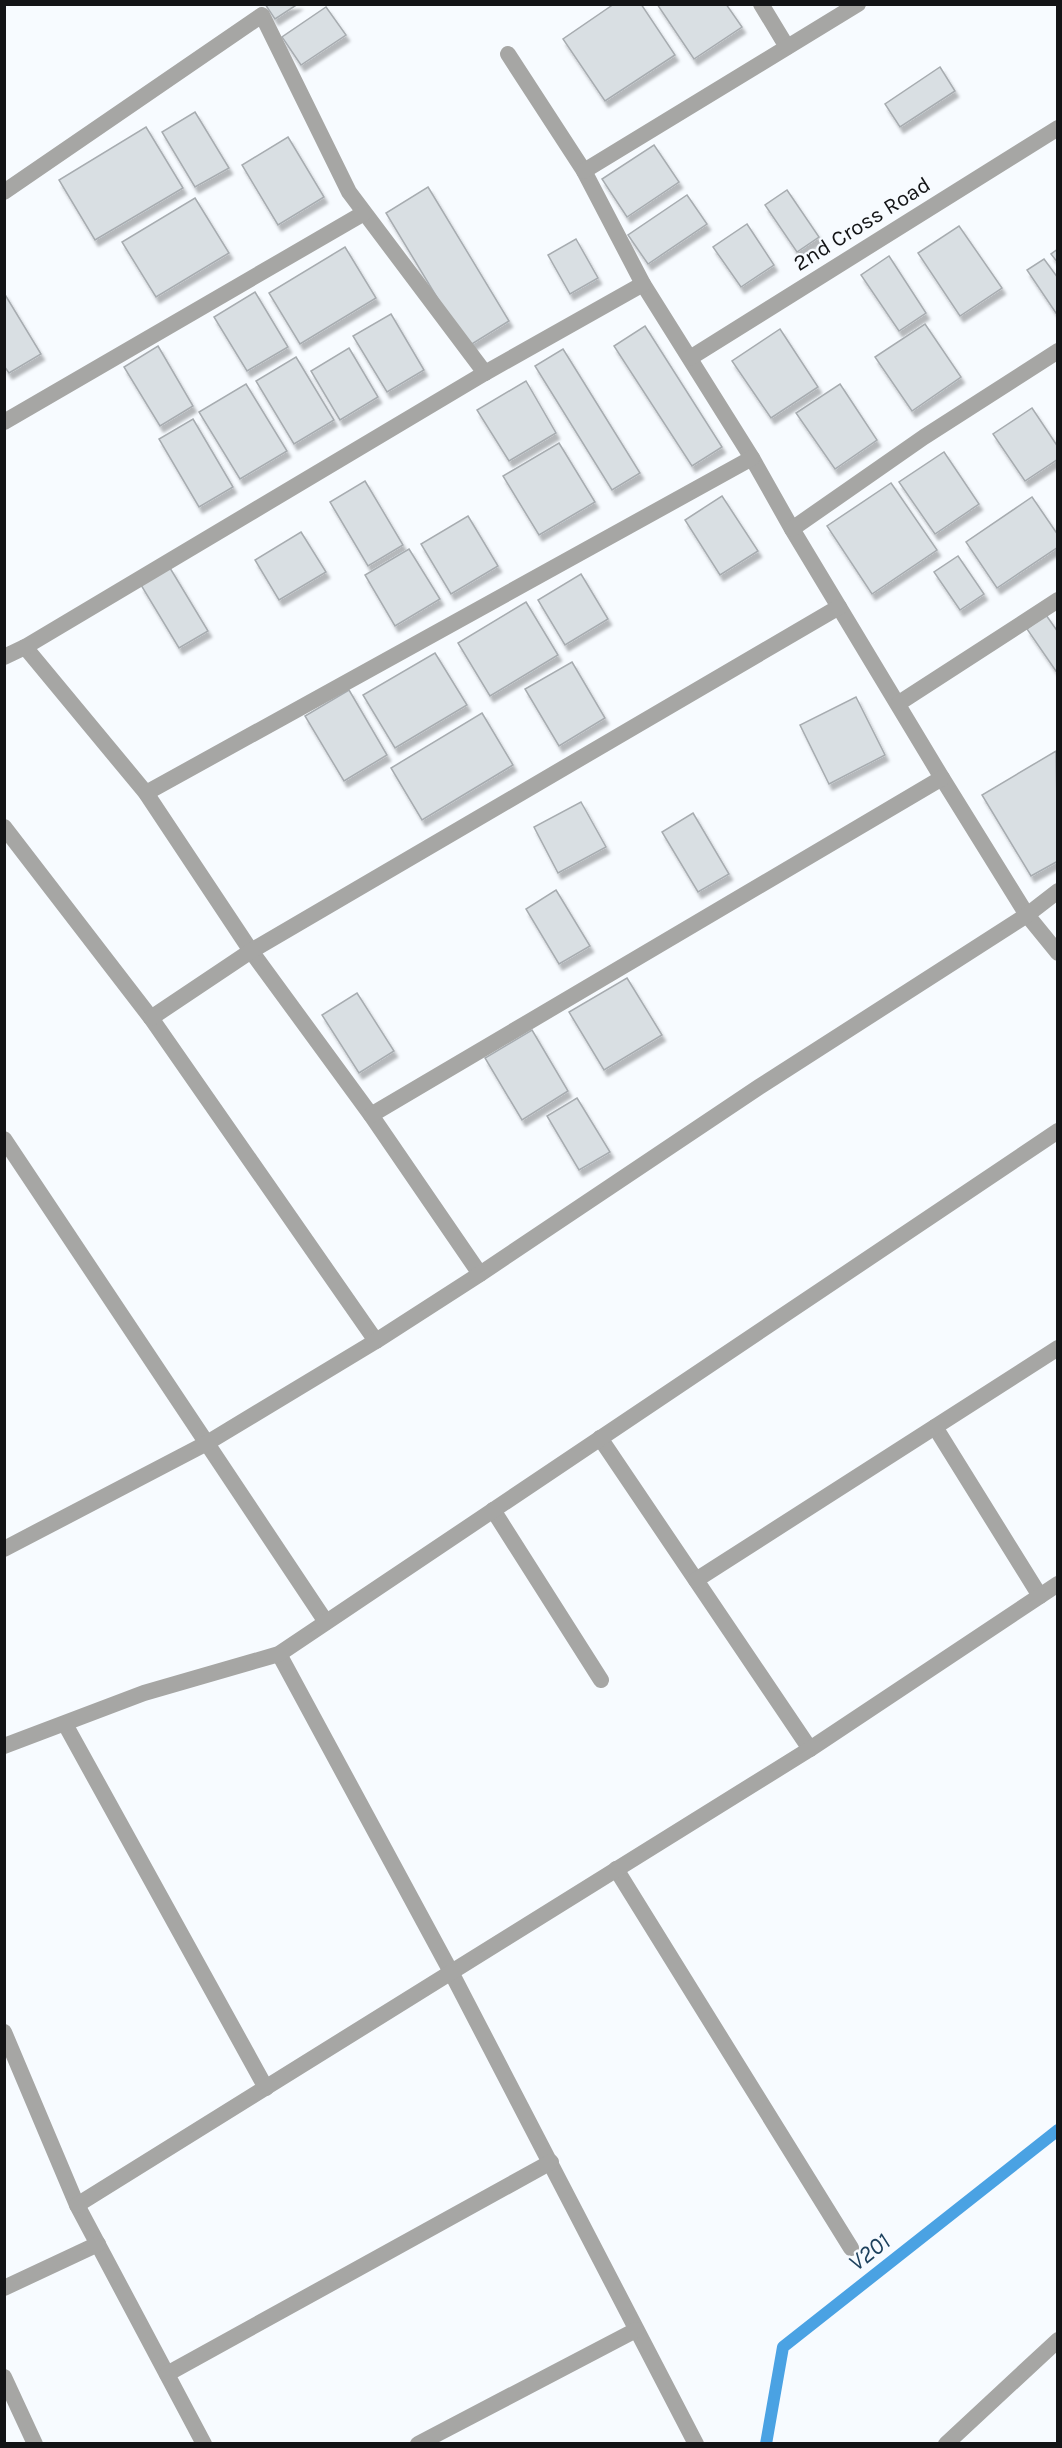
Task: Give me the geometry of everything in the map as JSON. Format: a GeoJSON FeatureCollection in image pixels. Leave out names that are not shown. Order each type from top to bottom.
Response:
{"type":"FeatureCollection","features":[{"type":"Feature","properties":{"kind":"street"},"geometry":{"type":"LineString","coordinates":[[761,4],[788,47]]}},
{"type":"Feature","properties":{"kind":"street"},"geometry":{"type":"LineString","coordinates":[[584,171],[858,4]]}},
{"type":"Feature","properties":{"kind":"street"},"geometry":{"type":"LineString","coordinates":[[4,192],[259,10],[349,192],[484,373]]}},
{"type":"Feature","properties":{"kind":"street"},"geometry":{"type":"LineString","coordinates":[[508,54],[584,171],[643,284],[752,458],[792,529],[942,778],[1027,915],[1058,953]]}},
{"type":"Feature","properties":{"kind":"street","name":"2nd Cross Road"},"geometry":{"type":"LineString","coordinates":[[690,358],[1058,128]]}},
{"type":"Feature","properties":{"kind":"street"},"geometry":{"type":"LineString","coordinates":[[4,422],[364,213]]}},
{"type":"Feature","properties":{"kind":"street"},"geometry":{"type":"LineString","coordinates":[[4,657],[25,647],[484,373],[643,284]]}},
{"type":"Feature","properties":{"kind":"street"},"geometry":{"type":"LineString","coordinates":[[792,529],[924,437],[1058,351]]}},
{"type":"Feature","properties":{"kind":"street"},"geometry":{"type":"LineString","coordinates":[[146,793],[752,458]]}},
{"type":"Feature","properties":{"kind":"street"},"geometry":{"type":"LineString","coordinates":[[898,704],[1058,600]]}},
{"type":"Feature","properties":{"kind":"street"},"geometry":{"type":"LineString","coordinates":[[151,1018],[251,951],[839,607]]}},
{"type":"Feature","properties":{"kind":"street"},"geometry":{"type":"LineString","coordinates":[[25,647],[146,793],[251,951],[371,1115],[480,1274]]}},
{"type":"Feature","properties":{"kind":"street"},"geometry":{"type":"LineString","coordinates":[[371,1115],[942,778]]}},
{"type":"Feature","properties":{"kind":"street"},"geometry":{"type":"LineString","coordinates":[[4,827],[151,1018],[376,1341]]}},
{"type":"Feature","properties":{"kind":"street"},"geometry":{"type":"LineString","coordinates":[[4,1549],[207,1443],[376,1341],[759,1087],[1027,915],[1058,891]]}},
{"type":"Feature","properties":{"kind":"street"},"geometry":{"type":"LineString","coordinates":[[4,1746],[144,1693],[279,1654],[1058,1131]]}},
{"type":"Feature","properties":{"kind":"street"},"geometry":{"type":"LineString","coordinates":[[4,1139],[326,1622]]}},
{"type":"Feature","properties":{"kind":"street"},"geometry":{"type":"LineString","coordinates":[[696,1580],[1058,1348]]}},
{"type":"Feature","properties":{"kind":"street"},"geometry":{"type":"LineString","coordinates":[[935,1427],[1040,1596]]}},
{"type":"Feature","properties":{"kind":"street"},"geometry":{"type":"LineString","coordinates":[[600,1438],[810,1749]]}},
{"type":"Feature","properties":{"kind":"street"},"geometry":{"type":"LineString","coordinates":[[493,1510],[601,1680]]}},
{"type":"Feature","properties":{"kind":"street"},"geometry":{"type":"LineString","coordinates":[[77,2205],[810,1749],[1058,1584]]}},
{"type":"Feature","properties":{"kind":"street"},"geometry":{"type":"LineString","coordinates":[[279,1654],[452,1972],[696,2444]]}},
{"type":"Feature","properties":{"kind":"street"},"geometry":{"type":"LineString","coordinates":[[65,1724],[266,2088]]}},
{"type":"Feature","properties":{"kind":"street"},"geometry":{"type":"LineString","coordinates":[[616,1869],[851,2248]]}},
{"type":"Feature","properties":{"kind":"street"},"geometry":{"type":"LineString","coordinates":[[4,2032],[77,2205],[204,2444]]}},
{"type":"Feature","properties":{"kind":"street"},"geometry":{"type":"LineString","coordinates":[[167,2374],[551,2162]]}},
{"type":"Feature","properties":{"kind":"street"},"geometry":{"type":"LineString","coordinates":[[4,2288],[98,2244]]}},
{"type":"Feature","properties":{"kind":"street"},"geometry":{"type":"LineString","coordinates":[[418,2444],[636,2330]]}},
{"type":"Feature","properties":{"kind":"street"},"geometry":{"type":"LineString","coordinates":[[946,2444],[1058,2340]]}},
{"type":"Feature","properties":{"kind":"street"},"geometry":{"type":"LineString","coordinates":[[4,2377],[35,2444]]}},
{"type":"Feature","properties":{"kind":"building"},"geometry":{"type":"Polygon","coordinates":[[[265,4],[298,4],[275,19],[265,4]]]}},
{"type":"Feature","properties":{"kind":"building"},"geometry":{"type":"Polygon","coordinates":[[[614,4],[641,4],[675,55],[605,101],[563,39],[614,4]]]}},
{"type":"Feature","properties":{"kind":"building"},"geometry":{"type":"Polygon","coordinates":[[[657,4],[726,4],[742,27],[694,59],[657,4]]]}},
{"type":"Feature","properties":{"kind":"building"},"geometry":{"type":"Polygon","coordinates":[[[326,7],[346,35],[301,65],[282,37],[326,7]]]}},
{"type":"Feature","properties":{"kind":"building"},"geometry":{"type":"Polygon","coordinates":[[[940,67],[955,91],[900,127],[885,104],[940,67]]]}},
{"type":"Feature","properties":{"kind":"building"},"geometry":{"type":"Polygon","coordinates":[[[195,112],[229,168],[195,187],[162,132],[195,112]]]}},
{"type":"Feature","properties":{"kind":"building"},"geometry":{"type":"Polygon","coordinates":[[[146,127],[183,188],[95,240],[59,180],[146,127]]]}},
{"type":"Feature","properties":{"kind":"building"},"geometry":{"type":"Polygon","coordinates":[[[288,137],[324,197],[278,225],[242,165],[288,137]]]}},
{"type":"Feature","properties":{"kind":"building"},"geometry":{"type":"Polygon","coordinates":[[[654,145],[679,182],[627,217],[602,179],[654,145]]]}},
{"type":"Feature","properties":{"kind":"building"},"geometry":{"type":"Polygon","coordinates":[[[428,187],[509,321],[467,347],[386,213],[428,187]]]}},
{"type":"Feature","properties":{"kind":"building"},"geometry":{"type":"Polygon","coordinates":[[[787,190],[819,237],[797,252],[765,205],[787,190]]]}},
{"type":"Feature","properties":{"kind":"building"},"geometry":{"type":"Polygon","coordinates":[[[687,195],[707,224],[648,264],[628,235],[687,195]]]}},
{"type":"Feature","properties":{"kind":"building"},"geometry":{"type":"Polygon","coordinates":[[[195,198],[229,253],[156,297],[122,242],[195,198]]]}},
{"type":"Feature","properties":{"kind":"building"},"geometry":{"type":"Polygon","coordinates":[[[747,224],[774,265],[741,287],[713,247],[747,224]]]}},
{"type":"Feature","properties":{"kind":"building"},"geometry":{"type":"Polygon","coordinates":[[[959,226],[1002,288],[960,316],[918,253],[959,226]]]}},
{"type":"Feature","properties":{"kind":"building"},"geometry":{"type":"Polygon","coordinates":[[[576,239],[598,278],[570,294],[548,255],[576,239]]]}},
{"type":"Feature","properties":{"kind":"building"},"geometry":{"type":"Polygon","coordinates":[[[345,247],[376,298],[300,344],[269,293],[345,247]]]}},
{"type":"Feature","properties":{"kind":"building"},"geometry":{"type":"Polygon","coordinates":[[[1058,249],[1058,263],[1051,254],[1058,249]]]}},
{"type":"Feature","properties":{"kind":"building"},"geometry":{"type":"Polygon","coordinates":[[[889,256],[926,313],[899,331],[861,275],[889,256]]]}},
{"type":"Feature","properties":{"kind":"building"},"geometry":{"type":"Polygon","coordinates":[[[1044,259],[1058,278],[1058,316],[1027,270],[1044,259]]]}},
{"type":"Feature","properties":{"kind":"building"},"geometry":{"type":"Polygon","coordinates":[[[255,292],[288,347],[247,371],[214,317],[255,292]]]}},
{"type":"Feature","properties":{"kind":"building"},"geometry":{"type":"Polygon","coordinates":[[[4,293],[41,354],[9,373],[4,366],[4,293]]]}},
{"type":"Feature","properties":{"kind":"building"},"geometry":{"type":"Polygon","coordinates":[[[391,314],[424,370],[387,392],[353,336],[391,314]]]}},
{"type":"Feature","properties":{"kind":"building"},"geometry":{"type":"Polygon","coordinates":[[[925,324],[961,377],[912,411],[875,357],[925,324]]]}},
{"type":"Feature","properties":{"kind":"building"},"geometry":{"type":"Polygon","coordinates":[[[645,326],[722,447],[692,466],[614,346],[645,326]]]}},
{"type":"Feature","properties":{"kind":"building"},"geometry":{"type":"Polygon","coordinates":[[[780,329],[818,387],[771,418],[732,361],[780,329]]]}},
{"type":"Feature","properties":{"kind":"building"},"geometry":{"type":"Polygon","coordinates":[[[158,346],[193,406],[160,426],[124,367],[158,346]]]}},
{"type":"Feature","properties":{"kind":"building"},"geometry":{"type":"Polygon","coordinates":[[[349,348],[378,397],[340,420],[311,371],[349,348]]]}},
{"type":"Feature","properties":{"kind":"building"},"geometry":{"type":"Polygon","coordinates":[[[563,349],[640,473],[612,490],[535,366],[563,349]]]}},
{"type":"Feature","properties":{"kind":"building"},"geometry":{"type":"Polygon","coordinates":[[[296,357],[334,420],[294,444],[256,381],[296,357]]]}},
{"type":"Feature","properties":{"kind":"building"},"geometry":{"type":"Polygon","coordinates":[[[526,381],[556,433],[509,461],[477,410],[526,381]]]}},
{"type":"Feature","properties":{"kind":"building"},"geometry":{"type":"Polygon","coordinates":[[[246,384],[287,451],[240,479],[199,412],[246,384]]]}},
{"type":"Feature","properties":{"kind":"building"},"geometry":{"type":"Polygon","coordinates":[[[840,384],[877,440],[835,469],[796,413],[840,384]]]}},
{"type":"Feature","properties":{"kind":"building"},"geometry":{"type":"Polygon","coordinates":[[[1032,408],[1058,447],[1058,459],[1025,481],[993,434],[1032,408]]]}},
{"type":"Feature","properties":{"kind":"building"},"geometry":{"type":"Polygon","coordinates":[[[193,419],[233,487],[199,507],[159,439],[193,419]]]}},
{"type":"Feature","properties":{"kind":"building"},"geometry":{"type":"Polygon","coordinates":[[[559,443],[595,502],[539,535],[503,476],[559,443]]]}},
{"type":"Feature","properties":{"kind":"building"},"geometry":{"type":"Polygon","coordinates":[[[944,452],[979,504],[935,534],[899,482],[944,452]]]}},
{"type":"Feature","properties":{"kind":"building"},"geometry":{"type":"Polygon","coordinates":[[[365,481],[403,545],[368,566],[330,502],[365,481]]]}},
{"type":"Feature","properties":{"kind":"building"},"geometry":{"type":"Polygon","coordinates":[[[891,483],[937,550],[872,594],[827,526],[891,483]]]}},
{"type":"Feature","properties":{"kind":"building"},"geometry":{"type":"Polygon","coordinates":[[[722,496],[758,551],[720,575],[685,520],[722,496]]]}},
{"type":"Feature","properties":{"kind":"building"},"geometry":{"type":"Polygon","coordinates":[[[1032,497],[1058,535],[1058,547],[997,588],[966,542],[1032,497]]]}},
{"type":"Feature","properties":{"kind":"building"},"geometry":{"type":"Polygon","coordinates":[[[468,516],[498,566],[451,594],[421,544],[468,516]]]}},
{"type":"Feature","properties":{"kind":"building"},"geometry":{"type":"Polygon","coordinates":[[[301,532],[326,572],[279,600],[255,560],[301,532]]]}},
{"type":"Feature","properties":{"kind":"building"},"geometry":{"type":"Polygon","coordinates":[[[409,549],[440,599],[395,626],[365,575],[409,549]]]}},
{"type":"Feature","properties":{"kind":"building"},"geometry":{"type":"Polygon","coordinates":[[[958,556],[984,594],[960,610],[934,572],[958,556]]]}},
{"type":"Feature","properties":{"kind":"building"},"geometry":{"type":"Polygon","coordinates":[[[170,568],[208,631],[179,648],[141,585],[170,568]]]}},
{"type":"Feature","properties":{"kind":"building"},"geometry":{"type":"Polygon","coordinates":[[[581,574],[608,619],[565,645],[538,600],[581,574]]]}},
{"type":"Feature","properties":{"kind":"building"},"geometry":{"type":"Polygon","coordinates":[[[526,602],[558,655],[490,696],[458,643],[526,602]]]}},
{"type":"Feature","properties":{"kind":"building"},"geometry":{"type":"Polygon","coordinates":[[[1046,615],[1058,632],[1058,674],[1027,629],[1046,615]]]}},
{"type":"Feature","properties":{"kind":"building"},"geometry":{"type":"Polygon","coordinates":[[[435,653],[467,705],[395,748],[363,695],[435,653]]]}},
{"type":"Feature","properties":{"kind":"building"},"geometry":{"type":"Polygon","coordinates":[[[572,662],[605,718],[559,746],[525,689],[572,662]]]}},
{"type":"Feature","properties":{"kind":"building"},"geometry":{"type":"Polygon","coordinates":[[[349,690],[387,755],[344,781],[305,716],[349,690]]]}},
{"type":"Feature","properties":{"kind":"building"},"geometry":{"type":"Polygon","coordinates":[[[856,697],[885,755],[829,784],[800,725],[856,697]]]}},
{"type":"Feature","properties":{"kind":"building"},"geometry":{"type":"Polygon","coordinates":[[[482,713],[513,765],[422,820],[391,768],[482,713]]]}},
{"type":"Feature","properties":{"kind":"building"},"geometry":{"type":"Polygon","coordinates":[[[1056,751],[1058,861],[1031,876],[982,795],[1056,751]]]}},
{"type":"Feature","properties":{"kind":"building"},"geometry":{"type":"Polygon","coordinates":[[[581,802],[606,847],[558,873],[534,827],[581,802]]]}},
{"type":"Feature","properties":{"kind":"building"},"geometry":{"type":"Polygon","coordinates":[[[693,813],[729,874],[698,892],[662,832],[693,813]]]}},
{"type":"Feature","properties":{"kind":"building"},"geometry":{"type":"Polygon","coordinates":[[[556,890],[590,946],[559,964],[526,909],[556,890]]]}},
{"type":"Feature","properties":{"kind":"building"},"geometry":{"type":"Polygon","coordinates":[[[627,978],[662,1035],[604,1070],[569,1012],[627,978]]]}},
{"type":"Feature","properties":{"kind":"building"},"geometry":{"type":"Polygon","coordinates":[[[357,993],[394,1051],[359,1073],[322,1015],[357,993]]]}},
{"type":"Feature","properties":{"kind":"building"},"geometry":{"type":"Polygon","coordinates":[[[532,1030],[568,1091],[522,1120],[485,1058],[532,1030]]]}},
{"type":"Feature","properties":{"kind":"building"},"geometry":{"type":"Polygon","coordinates":[[[577,1098],[610,1152],[579,1170],[547,1116],[577,1098]]]}},
{"type":"Feature","properties":{"kind":"waterway","name":"V201"},"geometry":{"type":"LineString","coordinates":[[766,2444],[783,2347],[1058,2130]]}}]}
